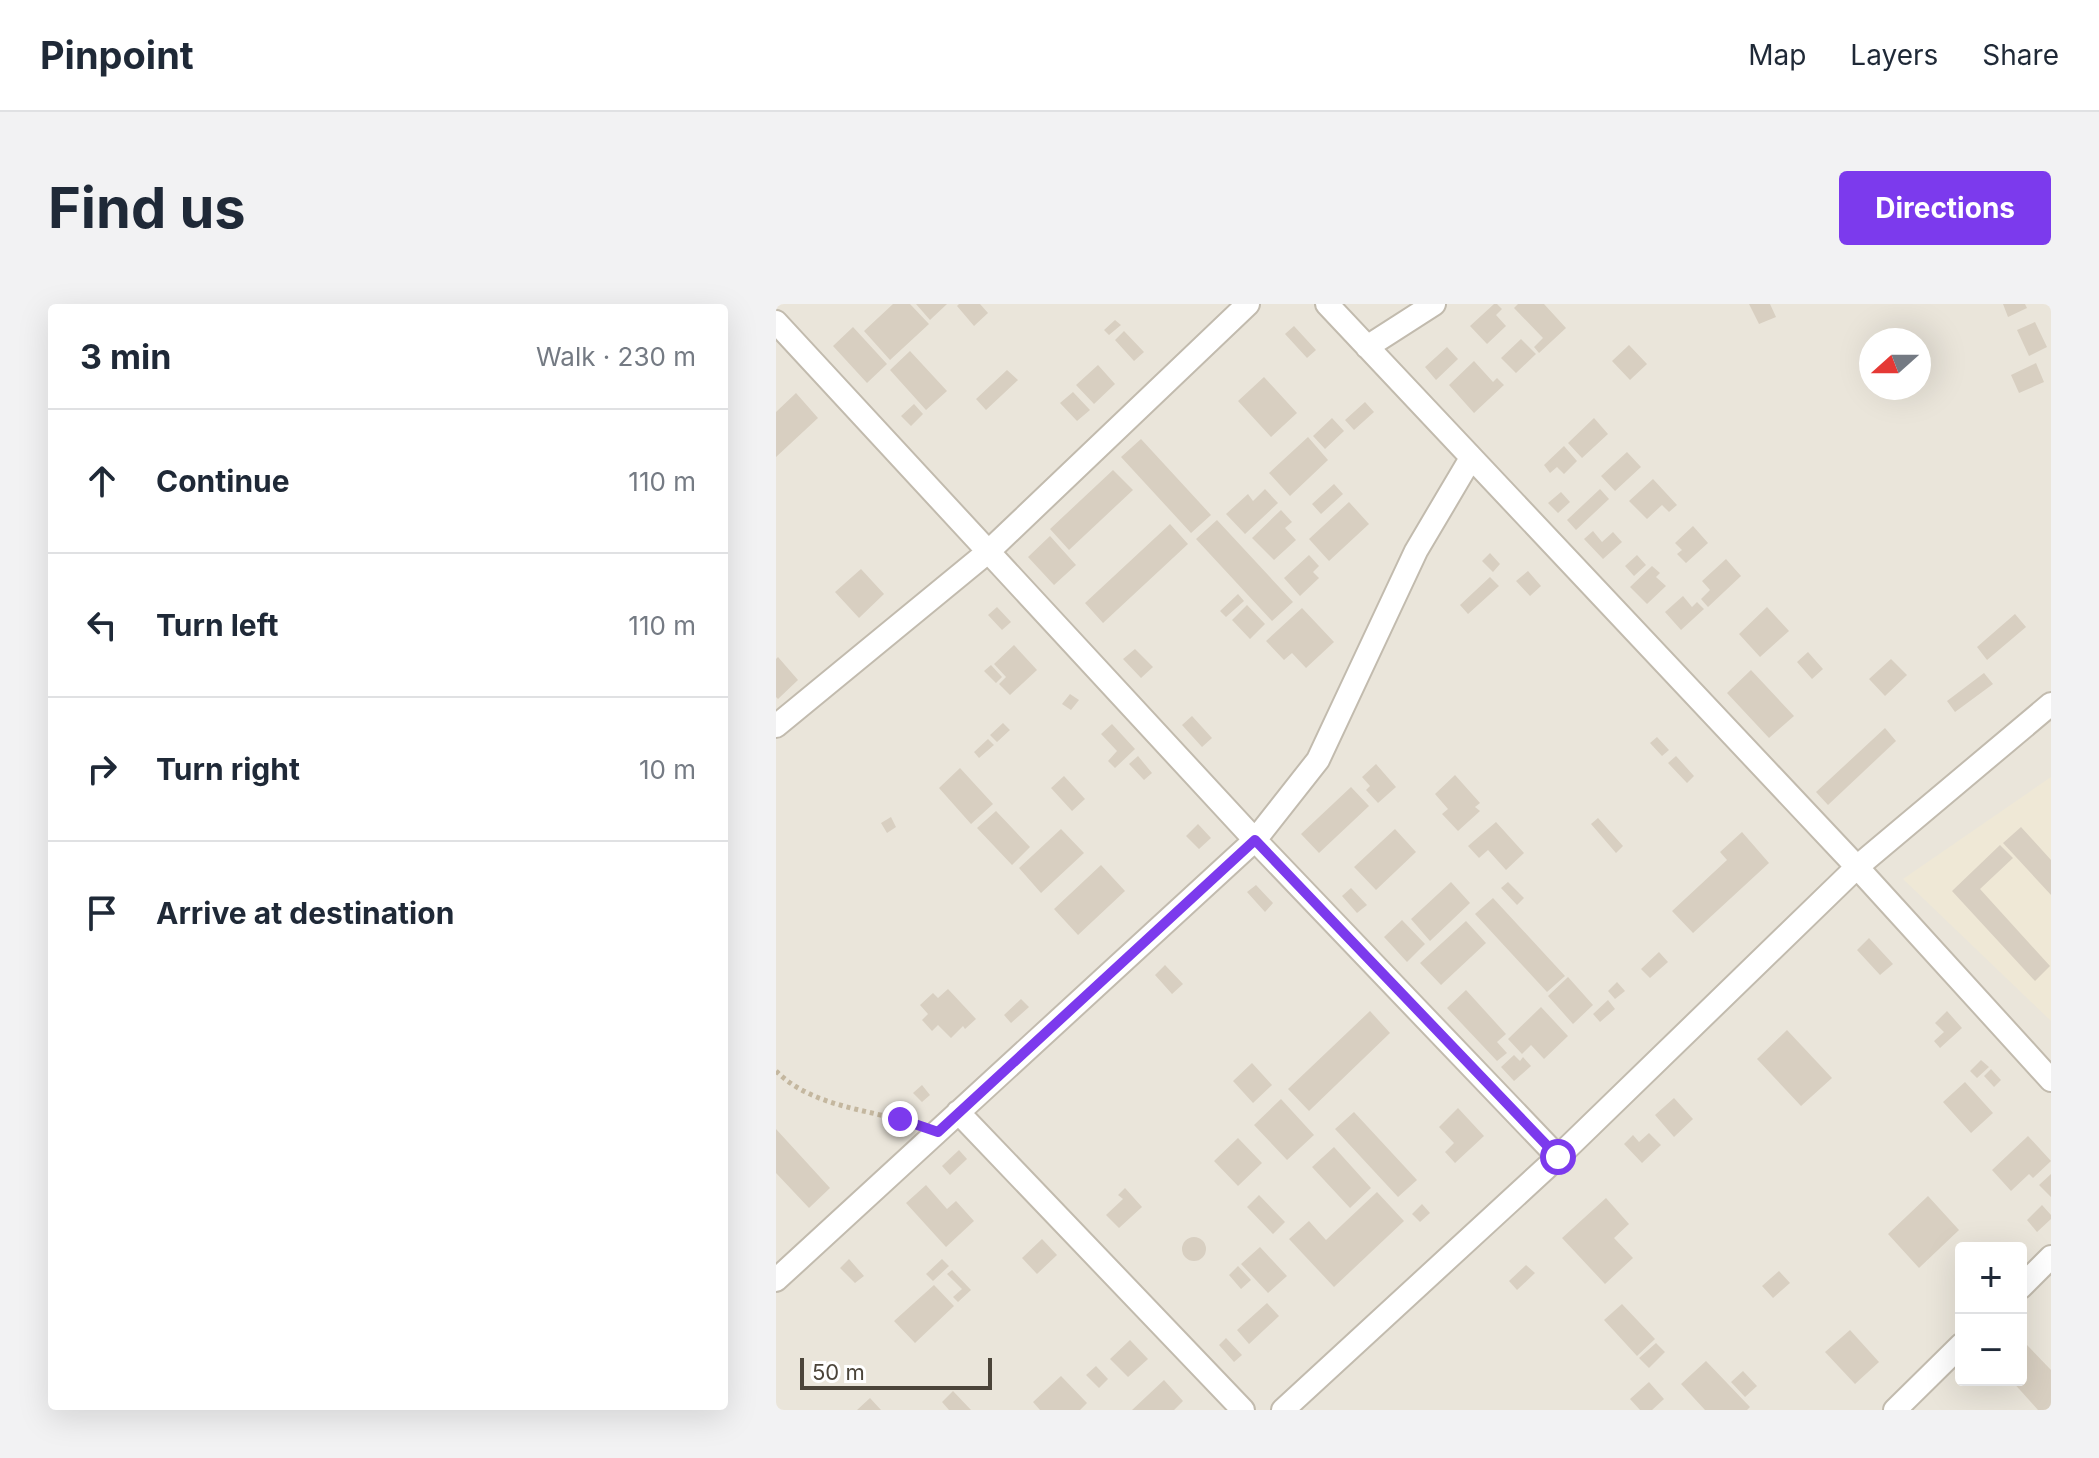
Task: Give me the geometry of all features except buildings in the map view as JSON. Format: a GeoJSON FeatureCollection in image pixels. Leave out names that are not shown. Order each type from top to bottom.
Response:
{"type":"FeatureCollection","features":[{"type":"Feature","properties":{"kind":"street"},"geometry":{"type":"LineString","coordinates":[[776,726],[989,551],[1248,304]]}},
{"type":"Feature","properties":{"kind":"street"},"geometry":{"type":"LineString","coordinates":[[1327,304],[1857,867],[2051,1080]]}},
{"type":"Feature","properties":{"kind":"street"},"geometry":{"type":"LineString","coordinates":[[1367,347],[1434,304]]}},
{"type":"Feature","properties":{"kind":"street"},"geometry":{"type":"LineString","coordinates":[[776,322],[1255,840],[1558,1157]]}},
{"type":"Feature","properties":{"kind":"street"},"geometry":{"type":"LineString","coordinates":[[776,1280],[1255,840],[1318,760],[1416,551],[1471,458]]}},
{"type":"Feature","properties":{"kind":"street"},"geometry":{"type":"LineString","coordinates":[[1283,1410],[1558,1157],[1857,867],[2051,704]]}},
{"type":"Feature","properties":{"kind":"street"},"geometry":{"type":"LineString","coordinates":[[958,1112],[1243,1410]]}},
{"type":"Feature","properties":{"kind":"street"},"geometry":{"type":"LineString","coordinates":[[2027,1281],[2051,1257]]}},
{"type":"Feature","properties":{"kind":"street"},"geometry":{"type":"LineString","coordinates":[[1895,1410],[1955,1351]]}},
{"type":"Feature","properties":{"kind":"path"},"geometry":{"type":"LineString","coordinates":[[776,1071],[820,1100],[900,1119],[938,1132]]}},
{"type":"Feature","properties":{"kind":"shaded area"},"geometry":{"type":"Polygon","coordinates":[[[776,304],[2051,304],[2051,1410],[776,1410],[776,304]]]}},
{"type":"Feature","properties":{"kind":"shaded area"},"geometry":{"type":"Polygon","coordinates":[[[2051,777],[2051,1021],[1903,879],[2051,777]]]}},
{"type":"Feature","properties":{"kind":"route"},"geometry":{"type":"LineString","coordinates":[[900,1119],[938,1132],[1255,840],[1558,1157]]}}]}
